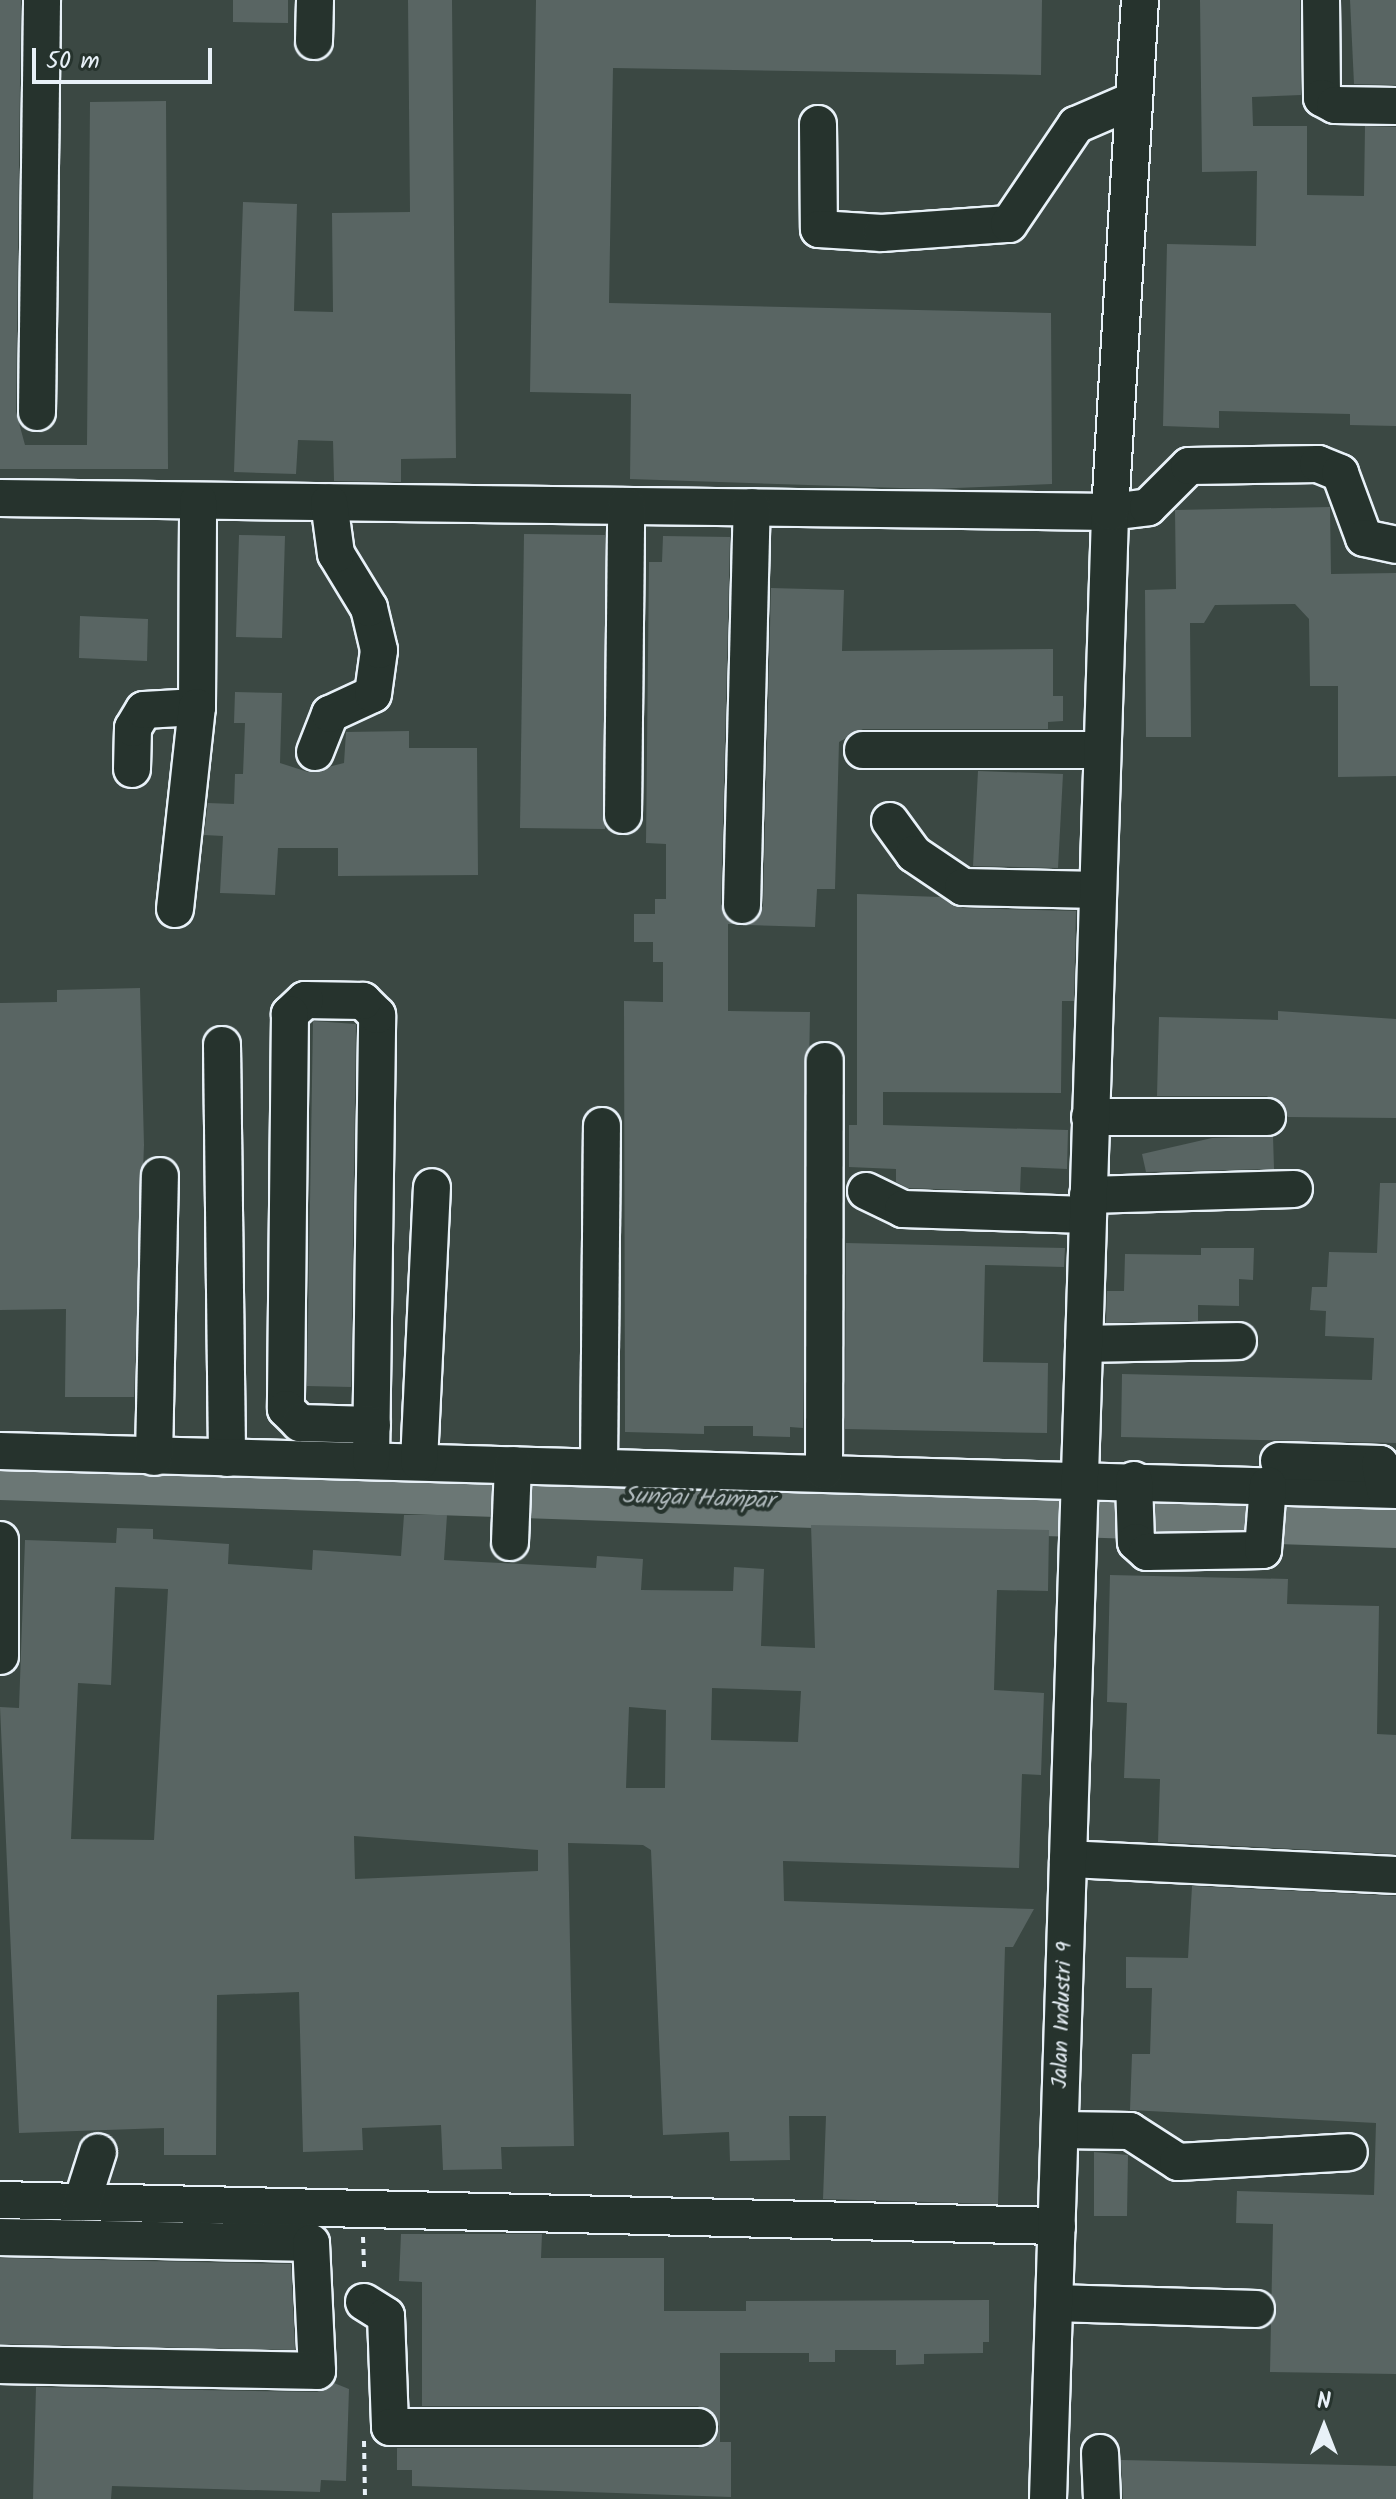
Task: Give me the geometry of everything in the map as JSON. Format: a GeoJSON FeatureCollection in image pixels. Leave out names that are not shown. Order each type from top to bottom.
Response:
{"type":"FeatureCollection","features":[{"type":"Feature","properties":{"kind":"street"},"geometry":{"type":"LineString","coordinates":[[37,412],[42,0]]}},
{"type":"Feature","properties":{"kind":"street"},"geometry":{"type":"LineString","coordinates":[[314,41],[315,0]]}},
{"type":"Feature","properties":{"kind":"street","name":"Jalan Industri 9"},"geometry":{"type":"LineString","coordinates":[[1048,2499],[1110,512],[1140,0]]}},
{"type":"Feature","properties":{"kind":"street"},"geometry":{"type":"LineString","coordinates":[[1321,0],[1322,98],[1335,105],[1396,106]]}},
{"type":"Feature","properties":{"kind":"street"},"geometry":{"type":"LineString","coordinates":[[818,124],[819,229],[882,233],[1009,224],[1076,125],[1134,100]]}},
{"type":"Feature","properties":{"kind":"street"},"geometry":{"type":"LineString","coordinates":[[0,498],[1110,512],[1148,507],[1189,466],[1318,464],[1340,473],[1364,538],[1396,545]]}},
{"type":"Feature","properties":{"kind":"street"},"geometry":{"type":"LineString","coordinates":[[175,909],[197,707],[198,501]]}},
{"type":"Feature","properties":{"kind":"street"},"geometry":{"type":"LineString","coordinates":[[315,752],[330,714],[373,694],[379,650],[369,608],[336,554],[329,502]]}},
{"type":"Feature","properties":{"kind":"street"},"geometry":{"type":"LineString","coordinates":[[623,815],[626,506]]}},
{"type":"Feature","properties":{"kind":"street"},"geometry":{"type":"LineString","coordinates":[[742,905],[752,507]]}},
{"type":"Feature","properties":{"kind":"street"},"geometry":{"type":"LineString","coordinates":[[132,769],[133,728],[144,710],[197,707]]}},
{"type":"Feature","properties":{"kind":"street"},"geometry":{"type":"LineString","coordinates":[[863,750],[1102,750]]}},
{"type":"Feature","properties":{"kind":"street"},"geometry":{"type":"LineString","coordinates":[[890,821],[914,854],[963,887],[1098,890]]}},
{"type":"Feature","properties":{"kind":"street"},"geometry":{"type":"LineString","coordinates":[[371,1461],[372,1425],[377,1015],[363,1001],[305,1000],[290,1014],[286,1409],[300,1423],[372,1425]]}},
{"type":"Feature","properties":{"kind":"street"},"geometry":{"type":"LineString","coordinates":[[222,1045],[227,1458]]}},
{"type":"Feature","properties":{"kind":"street"},"geometry":{"type":"LineString","coordinates":[[824,1471],[825,1061]]}},
{"type":"Feature","properties":{"kind":"street"},"geometry":{"type":"LineString","coordinates":[[1090,1117],[1267,1117]]}},
{"type":"Feature","properties":{"kind":"street"},"geometry":{"type":"LineString","coordinates":[[599,1466],[602,1126]]}},
{"type":"Feature","properties":{"kind":"street"},"geometry":{"type":"LineString","coordinates":[[154,1457],[160,1176]]}},
{"type":"Feature","properties":{"kind":"street"},"geometry":{"type":"LineString","coordinates":[[419,1462],[432,1187]]}},
{"type":"Feature","properties":{"kind":"street"},"geometry":{"type":"LineString","coordinates":[[866,1191],[903,1209],[1088,1205],[1294,1189]]}},
{"type":"Feature","properties":{"kind":"street"},"geometry":{"type":"LineString","coordinates":[[1084,1344],[1238,1341]]}},
{"type":"Feature","properties":{"kind":"street"},"geometry":{"type":"LineString","coordinates":[[0,1451],[419,1462],[513,1481],[599,1466],[824,1471],[1080,1485],[1138,1497],[1269,1504],[1390,1489],[1384,1469],[1375,1463],[1158,1458],[1148,1463],[1138,1497],[1142,1551],[1258,1552],[1267,1546],[1269,1504]]}},
{"type":"Feature","properties":{"kind":"street"},"geometry":{"type":"LineString","coordinates":[[510,1542],[513,1481]]}},
{"type":"Feature","properties":{"kind":"street"},"geometry":{"type":"LineString","coordinates":[[0,1540],[0,1656]]}},
{"type":"Feature","properties":{"kind":"street"},"geometry":{"type":"LineString","coordinates":[[1068,1859],[1396,1875]]}},
{"type":"Feature","properties":{"kind":"street"},"geometry":{"type":"LineString","coordinates":[[1060,2130],[1130,2131],[1178,2162],[1349,2152]]}},
{"type":"Feature","properties":{"kind":"street"},"geometry":{"type":"LineString","coordinates":[[82,2202],[98,2152]]}},
{"type":"Feature","properties":{"kind":"street"},"geometry":{"type":"LineString","coordinates":[[0,2200],[1057,2226]]}},
{"type":"Feature","properties":{"kind":"street"},"geometry":{"type":"LineString","coordinates":[[0,2237],[311,2243],[317,2371],[0,2365]]}},
{"type":"Feature","properties":{"kind":"street"},"geometry":{"type":"LineString","coordinates":[[364,2302],[386,2316],[375,2411],[397,2430],[698,2427]]}},
{"type":"Feature","properties":{"kind":"street"},"geometry":{"type":"LineString","coordinates":[[1055,2303],[1256,2309]]}},
{"type":"Feature","properties":{"kind":"street"},"geometry":{"type":"LineString","coordinates":[[1100,2453],[1102,2499]]}},
{"type":"Feature","properties":{"kind":"shaded area"},"geometry":{"type":"Polygon","coordinates":[[[0,0],[1396,0],[1396,2499],[0,2499],[0,0]]]}},
{"type":"Feature","properties":{"kind":"building"},"geometry":{"type":"Polygon","coordinates":[[[0,0],[21,0],[16,412],[25,445],[87,445],[90,102],[166,101],[168,469],[0,469],[0,0]]]}},
{"type":"Feature","properties":{"kind":"building"},"geometry":{"type":"Polygon","coordinates":[[[233,0],[288,0],[288,23],[233,22],[233,0]]]}},
{"type":"Feature","properties":{"kind":"building"},"geometry":{"type":"Polygon","coordinates":[[[408,0],[452,0],[456,458],[401,459],[401,482],[334,481],[333,441],[298,440],[296,474],[234,472],[243,202],[297,204],[294,311],[333,312],[332,213],[410,212],[408,0]]]}},
{"type":"Feature","properties":{"kind":"building"},"geometry":{"type":"Polygon","coordinates":[[[536,0],[1042,0],[1041,75],[613,68],[609,303],[1051,313],[1052,484],[931,489],[630,479],[631,394],[530,392],[536,0]]]}},
{"type":"Feature","properties":{"kind":"building"},"geometry":{"type":"Polygon","coordinates":[[[1200,0],[1300,0],[1301,95],[1252,97],[1253,126],[1307,126],[1307,195],[1364,196],[1365,126],[1396,127],[1396,426],[1350,425],[1350,414],[1219,411],[1219,428],[1163,426],[1167,244],[1256,246],[1257,171],[1202,172],[1200,0]]]}},
{"type":"Feature","properties":{"kind":"building"},"geometry":{"type":"Polygon","coordinates":[[[1350,0],[1396,0],[1396,85],[1354,84],[1350,0]]]}},
{"type":"Feature","properties":{"kind":"building"},"geometry":{"type":"Polygon","coordinates":[[[1330,507],[1331,574],[1396,573],[1396,776],[1338,777],[1338,686],[1310,686],[1309,619],[1295,604],[1215,605],[1204,623],[1190,623],[1191,737],[1146,737],[1145,590],[1176,589],[1175,510],[1330,507]]]}},
{"type":"Feature","properties":{"kind":"building"},"geometry":{"type":"Polygon","coordinates":[[[524,534],[605,535],[605,829],[520,828],[524,534]]]}},
{"type":"Feature","properties":{"kind":"building"},"geometry":{"type":"Polygon","coordinates":[[[239,535],[285,536],[282,638],[236,637],[239,535]]]}},
{"type":"Feature","properties":{"kind":"building"},"geometry":{"type":"Polygon","coordinates":[[[663,536],[730,537],[721,904],[735,924],[728,924],[728,1011],[810,1012],[803,1428],[790,1427],[790,1437],[753,1436],[753,1426],[704,1426],[704,1434],[625,1432],[624,1001],[663,1002],[663,962],[653,962],[653,942],[634,942],[634,914],[655,914],[655,899],[666,899],[666,844],[646,843],[649,562],[662,562],[663,536]]]}},
{"type":"Feature","properties":{"kind":"building"},"geometry":{"type":"Polygon","coordinates":[[[771,588],[844,590],[842,651],[1053,649],[1053,696],[1063,696],[1063,721],[1048,722],[1048,729],[863,729],[839,742],[835,889],[817,889],[815,927],[748,925],[763,906],[771,588]]]}},
{"type":"Feature","properties":{"kind":"building"},"geometry":{"type":"Polygon","coordinates":[[[80,616],[148,619],[147,661],[79,658],[80,616]]]}},
{"type":"Feature","properties":{"kind":"building"},"geometry":{"type":"Polygon","coordinates":[[[235,692],[282,693],[280,763],[308,772],[344,763],[346,732],[409,731],[409,748],[477,748],[478,875],[338,876],[338,848],[278,848],[275,895],[220,893],[223,836],[204,835],[208,803],[234,804],[235,774],[243,774],[245,723],[234,723],[235,692]]]}},
{"type":"Feature","properties":{"kind":"building"},"geometry":{"type":"Polygon","coordinates":[[[978,771],[1063,774],[1058,868],[973,866],[978,771]]]}},
{"type":"Feature","properties":{"kind":"building"},"geometry":{"type":"Polygon","coordinates":[[[857,894],[940,897],[963,908],[1076,911],[1074,1001],[1062,1001],[1061,1093],[883,1092],[883,1125],[1068,1130],[1067,1169],[1021,1167],[1020,1192],[908,1188],[896,1182],[896,1169],[849,1167],[849,1125],[857,1125],[857,894]]]}},
{"type":"Feature","properties":{"kind":"building"},"geometry":{"type":"Polygon","coordinates":[[[140,988],[144,1145],[134,1397],[65,1397],[66,1309],[0,1310],[0,1003],[57,1002],[57,990],[140,988]]]}},
{"type":"Feature","properties":{"kind":"building"},"geometry":{"type":"Polygon","coordinates":[[[1278,1011],[1396,1019],[1396,1118],[1288,1117],[1267,1096],[1157,1096],[1159,1017],[1278,1020],[1278,1011]]]}},
{"type":"Feature","properties":{"kind":"building"},"geometry":{"type":"Polygon","coordinates":[[[313,1021],[356,1024],[351,1387],[307,1386],[313,1021]]]}},
{"type":"Feature","properties":{"kind":"building"},"geometry":{"type":"Polygon","coordinates":[[[1273,1136],[1274,1169],[1146,1172],[1142,1154],[1212,1138],[1273,1136]]]}},
{"type":"Feature","properties":{"kind":"building"},"geometry":{"type":"Polygon","coordinates":[[[1380,1183],[1396,1183],[1396,1443],[1121,1437],[1122,1374],[1372,1380],[1374,1338],[1325,1336],[1326,1311],[1310,1310],[1312,1287],[1327,1287],[1329,1252],[1377,1253],[1380,1183]]]}},
{"type":"Feature","properties":{"kind":"building"},"geometry":{"type":"Polygon","coordinates":[[[846,1243],[1065,1248],[1064,1267],[985,1265],[983,1362],[1048,1363],[1047,1433],[845,1429],[846,1243]]]}},
{"type":"Feature","properties":{"kind":"building"},"geometry":{"type":"Polygon","coordinates":[[[1201,1248],[1254,1248],[1253,1280],[1239,1279],[1239,1306],[1198,1305],[1198,1321],[1106,1323],[1107,1291],[1124,1291],[1125,1254],[1201,1255],[1201,1248]]]}},
{"type":"Feature","properties":{"kind":"building"},"geometry":{"type":"Polygon","coordinates":[[[404,1515],[447,1515],[444,1560],[596,1568],[597,1556],[643,1559],[641,1590],[733,1591],[734,1567],[764,1569],[761,1646],[815,1648],[811,1525],[1049,1530],[1048,1591],[997,1590],[994,1690],[1044,1693],[1041,1775],[1022,1774],[1019,1868],[783,1861],[784,1901],[1034,1909],[1013,1947],[1005,1947],[998,2204],[823,2199],[826,2116],[789,2116],[790,2160],[730,2161],[729,2132],[663,2135],[651,1850],[643,1845],[568,1843],[574,2146],[501,2147],[502,2169],[443,2170],[441,2125],[362,2128],[363,2150],[303,2152],[299,1992],[217,1995],[216,2155],[164,2155],[164,2128],[19,2133],[0,1707],[19,1708],[25,1540],[116,1543],[117,1528],[153,1529],[153,1539],[229,1544],[228,1564],[312,1570],[313,1550],[401,1556],[404,1515]],[[115,1587],[111,1685],[78,1683],[71,1839],[154,1840],[168,1589],[115,1587]],[[712,1688],[711,1740],[798,1742],[801,1691],[712,1688]],[[629,1707],[626,1788],[665,1788],[666,1710],[629,1707]],[[354,1836],[355,1879],[538,1871],[538,1850],[354,1836]]]}},
{"type":"Feature","properties":{"kind":"building"},"geometry":{"type":"Polygon","coordinates":[[[1110,1575],[1288,1579],[1287,1604],[1379,1606],[1377,1734],[1396,1735],[1396,1854],[1158,1842],[1160,1779],[1124,1778],[1127,1703],[1107,1702],[1110,1575]]]}},
{"type":"Feature","properties":{"kind":"building"},"geometry":{"type":"Polygon","coordinates":[[[1192,1886],[1396,1896],[1396,2374],[1270,2372],[1273,2224],[1236,2223],[1237,2191],[1374,2195],[1376,2123],[1130,2110],[1132,2054],[1150,2054],[1152,1988],[1126,1988],[1126,1957],[1188,1958],[1192,1886]]]}},
{"type":"Feature","properties":{"kind":"building"},"geometry":{"type":"Polygon","coordinates":[[[1094,2152],[1128,2155],[1127,2216],[1094,2216],[1094,2152]]]}},
{"type":"Feature","properties":{"kind":"building"},"geometry":{"type":"Polygon","coordinates":[[[401,2234],[542,2234],[541,2258],[664,2258],[664,2311],[746,2311],[746,2301],[989,2300],[989,2342],[983,2342],[983,2353],[924,2354],[924,2364],[896,2365],[896,2350],[835,2350],[835,2362],[809,2362],[809,2353],[720,2353],[720,2442],[731,2442],[731,2497],[412,2486],[412,2470],[397,2470],[397,2448],[698,2448],[716,2438],[719,2426],[698,2406],[422,2406],[422,2282],[399,2281],[401,2234]]]}},
{"type":"Feature","properties":{"kind":"building"},"geometry":{"type":"Polygon","coordinates":[[[0,2258],[291,2264],[295,2350],[0,2344],[0,2258]]]}},
{"type":"Feature","properties":{"kind":"building"},"geometry":{"type":"Polygon","coordinates":[[[334,2383],[349,2389],[346,2481],[321,2480],[320,2492],[112,2486],[111,2499],[33,2499],[36,2387],[317,2392],[334,2383]]]}},
{"type":"Feature","properties":{"kind":"building"},"geometry":{"type":"Polygon","coordinates":[[[1121,2460],[1396,2466],[1396,2499],[1123,2499],[1121,2460]]]}},
{"type":"Feature","properties":{"kind":"waterway","name":"Sungai Hampar"},"geometry":{"type":"LineString","coordinates":[[0,1478],[1396,1526]]}}]}
